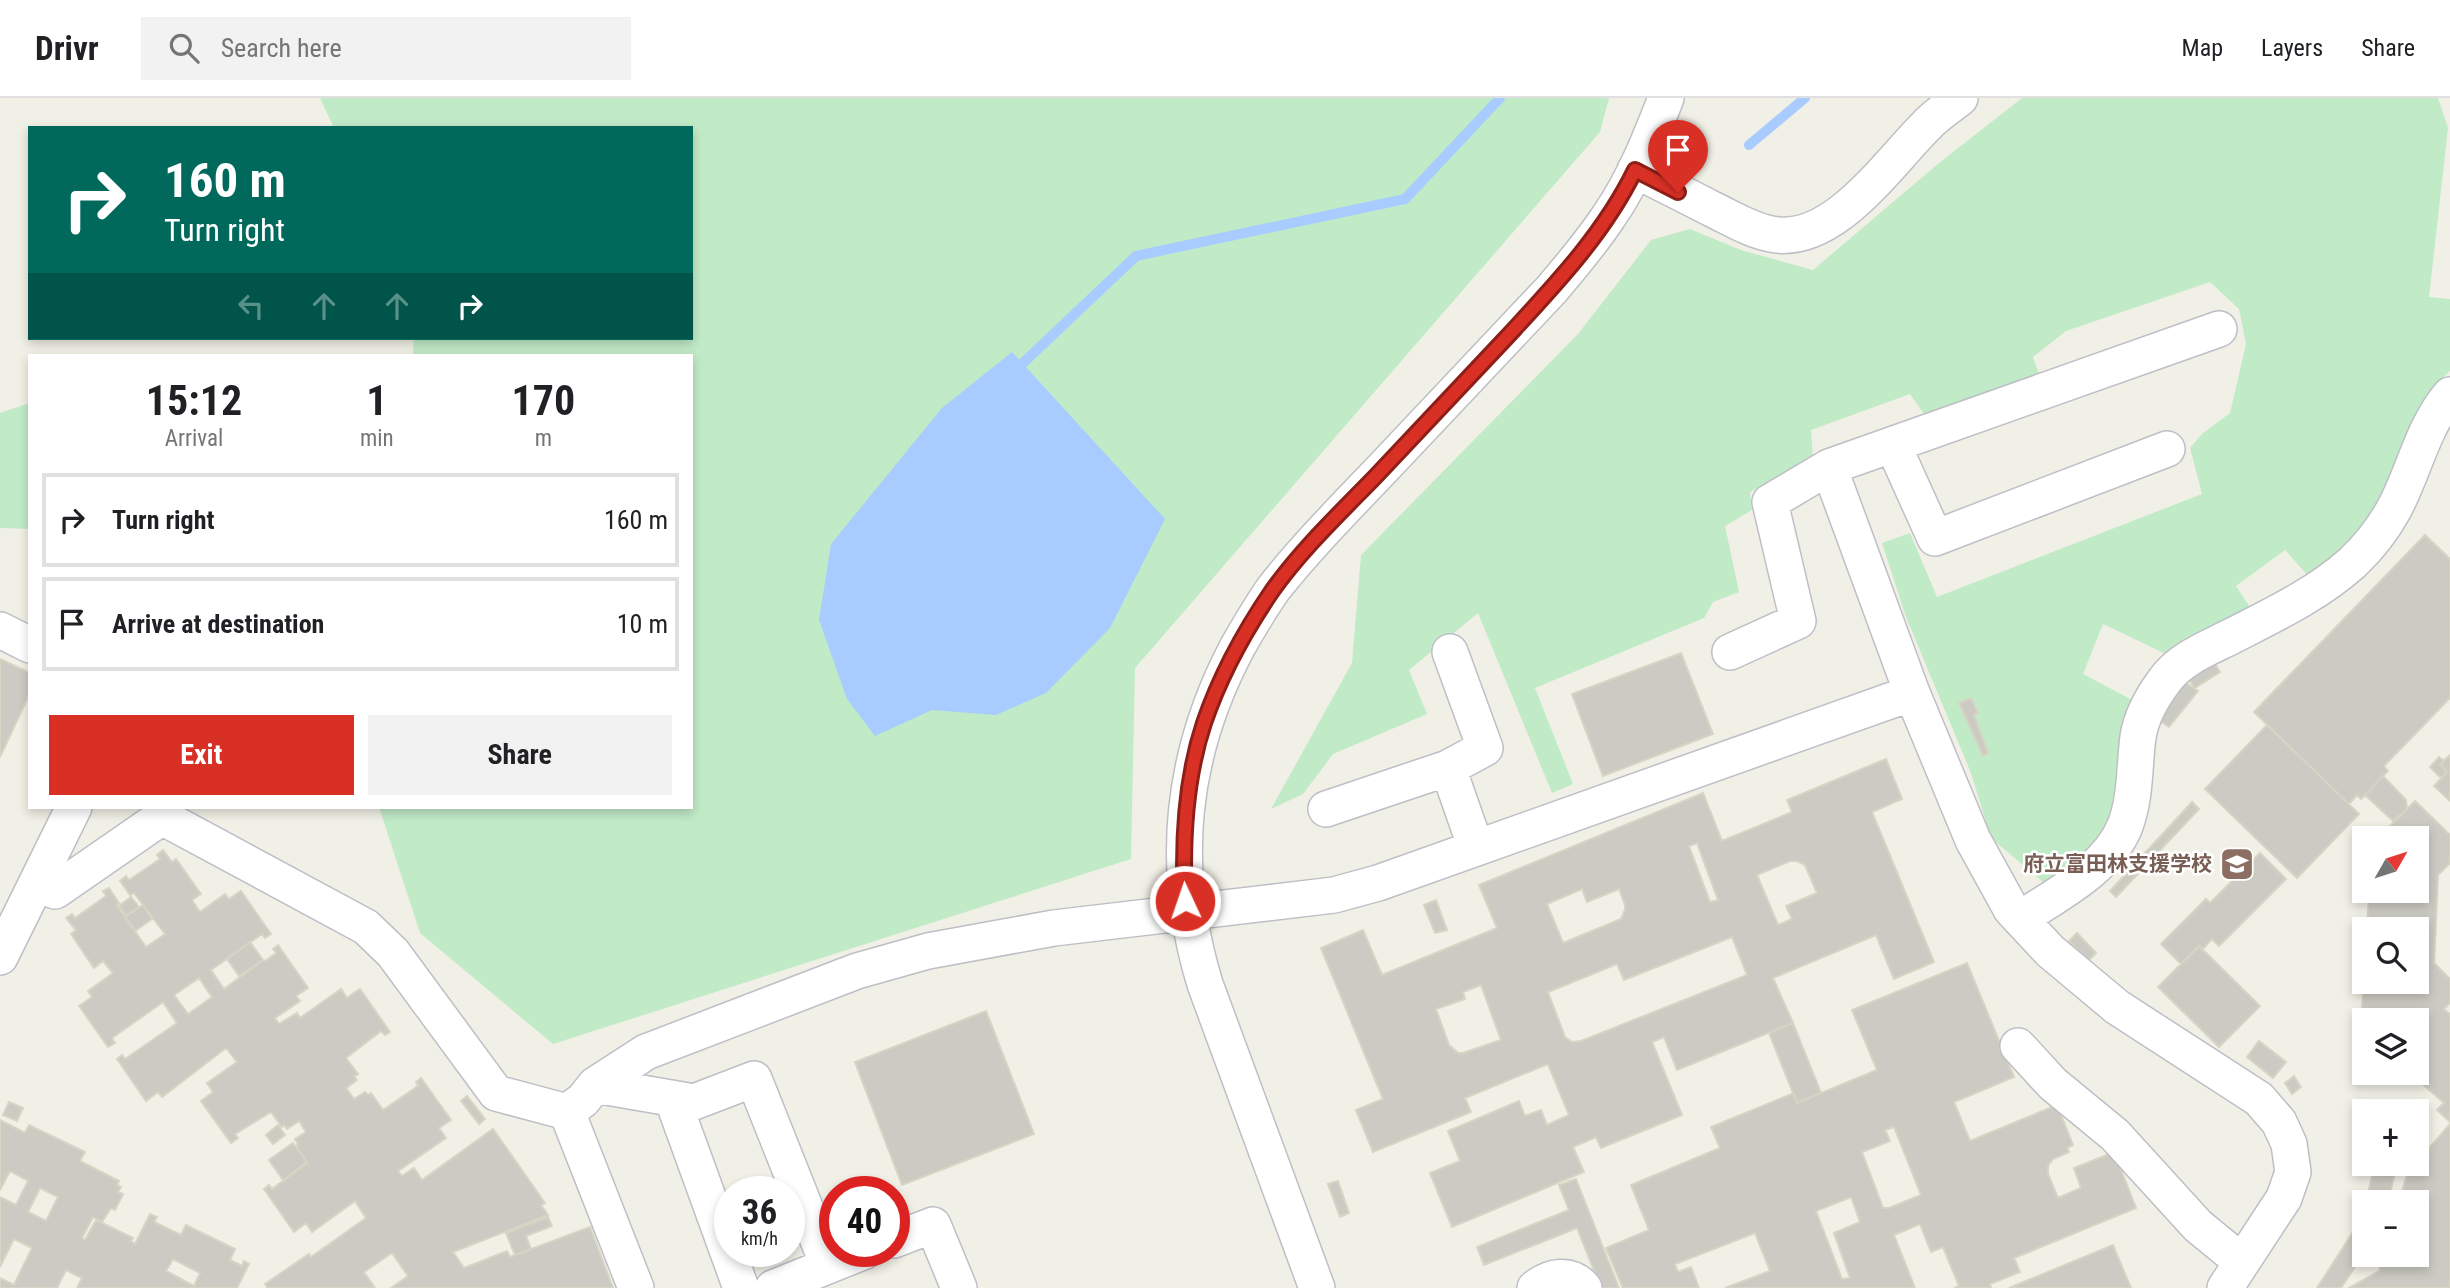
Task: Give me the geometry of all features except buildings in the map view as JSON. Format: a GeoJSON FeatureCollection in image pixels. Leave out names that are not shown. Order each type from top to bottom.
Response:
{"type":"FeatureCollection","features":[{"type":"Feature","properties":{"kind":"street"},"geometry":{"type":"LineString","coordinates":[[1317,1288],[1194,949],[1187,912],[1183,853],[1192,768],[1203,724],[1221,679],[1273,590],[1312,544],[1552,289],[1609,216],[1635,170],[1666,98]]}},
{"type":"Feature","properties":{"kind":"street"},"geometry":{"type":"LineString","coordinates":[[1635,170],[1742,224],[1772,234],[1796,235],[1818,228],[1843,210],[1866,190],[1929,123],[1960,98]]}},
{"type":"Feature","properties":{"kind":"street"},"geometry":{"type":"LineString","coordinates":[[1730,652],[1798,621],[1770,502],[1829,467],[2219,329]]}},
{"type":"Feature","properties":{"kind":"street"},"geometry":{"type":"LineString","coordinates":[[2020,919],[2086,875],[2112,848],[2124,826],[2132,798],[2139,735],[2150,702],[2167,677],[2190,658],[2329,582],[2354,561],[2377,536],[2395,507],[2428,431],[2450,395]]}},
{"type":"Feature","properties":{"kind":"street"},"geometry":{"type":"LineString","coordinates":[[1893,444],[1936,538],[2167,449]]}},
{"type":"Feature","properties":{"kind":"street"},"geometry":{"type":"LineString","coordinates":[[1829,467],[1912,693],[1973,841],[1994,880],[2020,919],[2050,951],[2117,1007],[2259,1099],[2278,1122],[2289,1144],[2294,1172],[2284,1198],[2233,1275],[2198,1226],[2115,1135],[2053,1084],[2018,1046]]}},
{"type":"Feature","properties":{"kind":"street"},"geometry":{"type":"LineString","coordinates":[[0,630],[28,644]]}},
{"type":"Feature","properties":{"kind":"street"},"geometry":{"type":"LineString","coordinates":[[1326,809],[1448,768],[1485,748],[1450,652]]}},
{"type":"Feature","properties":{"kind":"street"},"geometry":{"type":"LineString","coordinates":[[567,1112],[583,1100],[595,1085],[646,1052],[857,971],[928,951],[1054,928],[1334,895],[1378,883],[1912,693]]}},
{"type":"Feature","properties":{"kind":"street"},"geometry":{"type":"LineString","coordinates":[[1448,768],[1476,848]]}},
{"type":"Feature","properties":{"kind":"street"},"geometry":{"type":"LineString","coordinates":[[0,957],[73,809]]}},
{"type":"Feature","properties":{"kind":"street"},"geometry":{"type":"LineString","coordinates":[[36,884],[55,891],[162,817],[366,927],[393,953],[496,1093],[567,1112]]}},
{"type":"Feature","properties":{"kind":"street"},"geometry":{"type":"LineString","coordinates":[[595,1085],[694,1102],[754,1079],[819,1242]]}},
{"type":"Feature","properties":{"kind":"street"},"geometry":{"type":"LineString","coordinates":[[672,1098],[741,1288]]}},
{"type":"Feature","properties":{"kind":"street"},"geometry":{"type":"LineString","coordinates":[[567,1112],[636,1288]]}},
{"type":"Feature","properties":{"kind":"street"},"geometry":{"type":"LineString","coordinates":[[910,1234],[933,1226],[958,1288]]}},
{"type":"Feature","properties":{"kind":"street"},"geometry":{"type":"LineString","coordinates":[[772,1288],[823,1267]]}},
{"type":"Feature","properties":{"kind":"street"},"geometry":{"type":"LineString","coordinates":[[1535,1288],[1545,1280],[1562,1276],[1580,1283],[1584,1288]]}},
{"type":"Feature","properties":{"kind":"green space"},"geometry":{"type":"Polygon","coordinates":[[[320,98],[1609,98],[1600,132],[1135,668],[1131,859],[553,1044],[420,933],[380,809],[693,809],[693,354],[413,354],[414,340],[693,340],[693,126],[333,126],[320,98]]]}},
{"type":"Feature","properties":{"kind":"green space"},"geometry":{"type":"Polygon","coordinates":[[[2022,98],[2438,98],[2448,128],[2429,297],[2450,299],[2450,371],[2436,384],[2400,463],[2359,539],[2311,579],[2285,550],[2236,586],[2251,609],[2166,654],[2103,624],[2083,674],[2138,703],[2106,841],[2072,869],[2043,882],[1991,838],[1971,773],[1906,617],[1882,543],[1910,533],[1937,597],[2202,494],[2190,448],[2202,434],[2230,413],[2246,344],[2239,309],[2210,282],[2066,331],[2033,357],[2040,377],[1928,420],[1910,394],[1811,430],[1813,459],[1750,492],[1752,510],[1725,526],[1739,592],[1713,602],[1704,618],[1535,688],[1573,784],[1552,793],[1478,613],[1409,670],[1427,714],[1333,754],[1303,794],[1271,809],[1352,663],[1361,555],[1578,334],[1651,240],[1690,229],[1741,250],[1813,270],[1939,163],[2022,98]]]}},
{"type":"Feature","properties":{"kind":"green space"},"geometry":{"type":"Polygon","coordinates":[[[28,404],[28,529],[0,528],[0,413],[28,404]]]}},
{"type":"Feature","properties":{"kind":"water"},"geometry":{"type":"Polygon","coordinates":[[[1012,352],[1165,519],[1110,628],[1046,693],[996,715],[932,710],[875,736],[847,699],[819,620],[831,544],[942,408],[1012,352]]]}},
{"type":"Feature","properties":{"kind":"waterway"},"geometry":{"type":"LineString","coordinates":[[1023,363],[1136,256],[1405,199],[1500,98]]}},
{"type":"Feature","properties":{"kind":"waterway"},"geometry":{"type":"LineString","coordinates":[[1749,145],[1805,98]]}},
{"type":"Feature","properties":{"kind":"place","name":"府立富田林支援学校"},"geometry":{"type":"Point","coordinates":[2237,864]}},
{"type":"Feature","properties":{"kind":"route"},"geometry":{"type":"LineString","coordinates":[[1185,901],[1183,853],[1186,812],[1192,768],[1203,724],[1221,679],[1273,590],[1312,544],[1552,289],[1609,216],[1635,170],[1678,192]]}}]}
